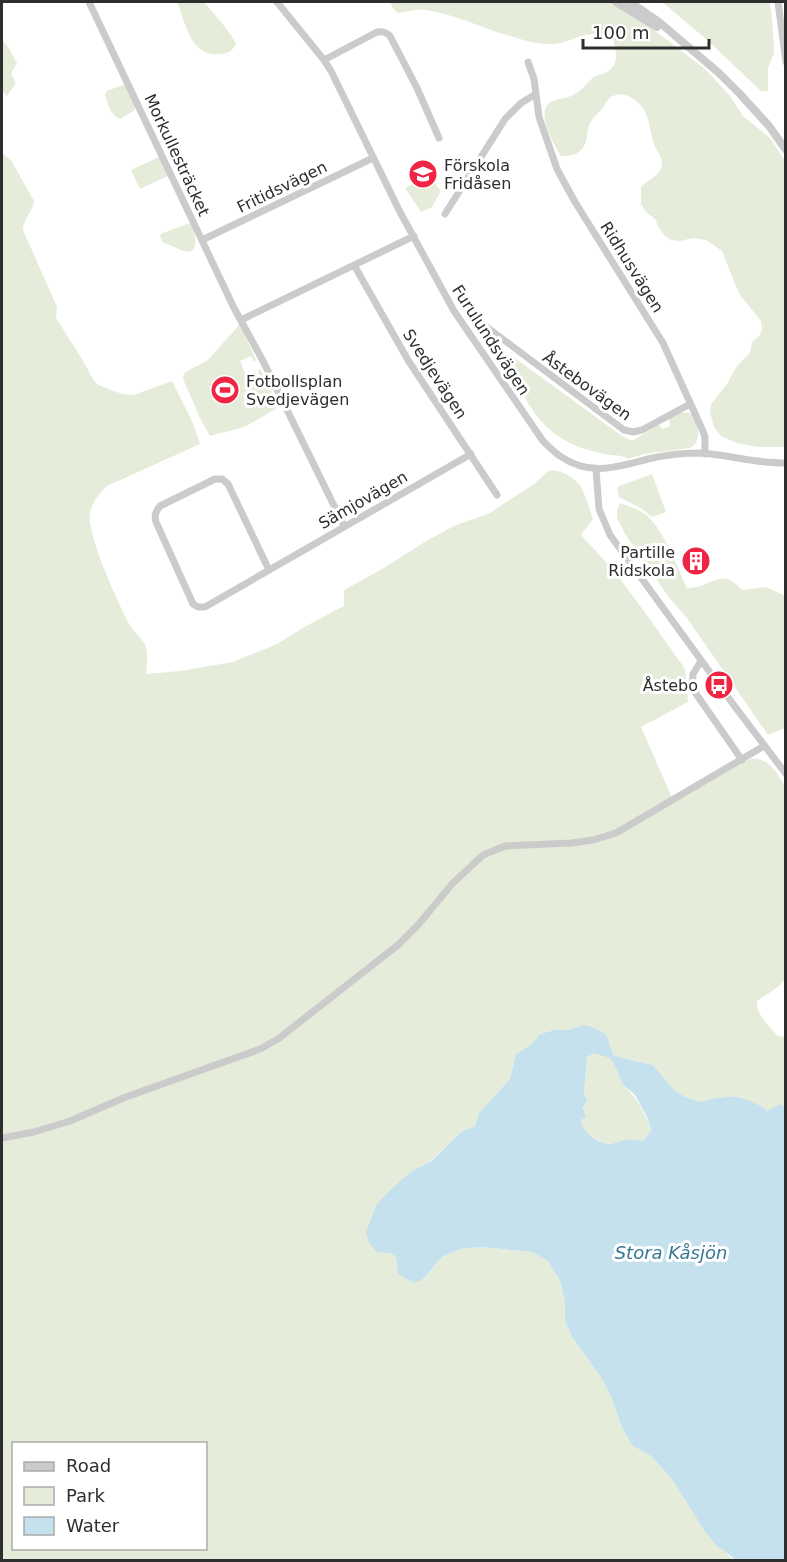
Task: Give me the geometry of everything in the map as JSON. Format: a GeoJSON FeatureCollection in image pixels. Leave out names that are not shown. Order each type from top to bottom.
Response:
{"type":"FeatureCollection","features":[{"type":"Feature","properties":{"kind":"street","name":"Morkullesträcket"},"geometry":{"type":"LineString","coordinates":[[89,2],[241,320]]}},
{"type":"Feature","properties":{"kind":"street","name":"Furulundsvägen"},"geometry":{"type":"LineString","coordinates":[[277,2],[331,71],[373,158],[453,311],[543,441],[560,456],[574,464],[596,469],[612,469],[671,455],[705,454],[786,463]]}},
{"type":"Feature","properties":{"kind":"street"},"geometry":{"type":"LineString","coordinates":[[616,2],[681,41]]}},
{"type":"Feature","properties":{"kind":"street"},"geometry":{"type":"LineString","coordinates":[[630,2],[659,22],[719,73],[769,126],[786,150]]}},
{"type":"Feature","properties":{"kind":"street"},"geometry":{"type":"LineString","coordinates":[[778,2],[786,62]]}},
{"type":"Feature","properties":{"kind":"street"},"geometry":{"type":"LineString","coordinates":[[324,60],[377,32],[387,32],[417,88],[439,138]]}},
{"type":"Feature","properties":{"kind":"street","name":"Ridhusvägen"},"geometry":{"type":"LineString","coordinates":[[528,62],[534,79],[539,117],[564,182],[663,343],[705,437],[705,454]]}},
{"type":"Feature","properties":{"kind":"street"},"geometry":{"type":"LineString","coordinates":[[445,214],[505,119],[521,103],[536,94]]}},
{"type":"Feature","properties":{"kind":"street","name":"Fritidsvägen"},"geometry":{"type":"LineString","coordinates":[[202,240],[373,158]]}},
{"type":"Feature","properties":{"kind":"street"},"geometry":{"type":"LineString","coordinates":[[344,526],[241,320],[414,236]]}},
{"type":"Feature","properties":{"kind":"street","name":"Svedjevägen"},"geometry":{"type":"LineString","coordinates":[[354,265],[408,360],[497,495]]}},
{"type":"Feature","properties":{"kind":"street","name":"Åstebovägen"},"geometry":{"type":"LineString","coordinates":[[476,319],[624,430],[633,432],[642,430],[690,404]]}},
{"type":"Feature","properties":{"kind":"street","name":"Sämjovägen"},"geometry":{"type":"LineString","coordinates":[[269,570],[228,484],[222,479],[215,479],[157,509],[156,522],[193,604],[201,608],[205,607],[471,454]]}},
{"type":"Feature","properties":{"kind":"street"},"geometry":{"type":"LineString","coordinates":[[596,469],[599,509],[610,535],[786,774]]}},
{"type":"Feature","properties":{"kind":"street"},"geometry":{"type":"LineString","coordinates":[[701,661],[693,674],[692,688],[742,759]]}},
{"type":"Feature","properties":{"kind":"street"},"geometry":{"type":"LineString","coordinates":[[2,1138],[34,1132],[70,1121],[126,1097],[261,1049],[398,945],[459,877],[483,855],[505,846],[572,843],[616,833],[764,746]]}},
{"type":"Feature","properties":{"kind":"green space"},"geometry":{"type":"Polygon","coordinates":[[[177,2],[204,2],[236,43],[232,49],[225,54],[211,54],[203,51],[191,38],[177,2]]]}},
{"type":"Feature","properties":{"kind":"green space"},"geometry":{"type":"Polygon","coordinates":[[[390,2],[610,2],[637,17],[705,69],[730,96],[743,116],[770,138],[785,161],[785,447],[758,447],[737,443],[721,436],[714,427],[710,412],[711,404],[727,384],[737,366],[750,353],[752,342],[760,335],[761,321],[741,296],[722,251],[706,240],[693,238],[680,241],[671,240],[665,236],[655,219],[646,212],[641,204],[641,187],[659,171],[662,162],[654,144],[645,111],[637,101],[630,97],[617,94],[610,98],[589,124],[586,142],[582,149],[571,155],[561,156],[547,129],[546,106],[553,101],[576,93],[594,77],[607,72],[614,65],[616,57],[613,39],[594,34],[558,44],[533,42],[437,12],[419,9],[398,13],[390,2]]]}},
{"type":"Feature","properties":{"kind":"green space"},"geometry":{"type":"Polygon","coordinates":[[[662,2],[770,2],[774,53],[768,68],[768,91],[761,91],[705,38],[662,2]]]}},
{"type":"Feature","properties":{"kind":"green space"},"geometry":{"type":"Polygon","coordinates":[[[2,39],[17,63],[11,74],[16,83],[7,96],[2,91],[2,39]]]}},
{"type":"Feature","properties":{"kind":"green space"},"geometry":{"type":"Polygon","coordinates":[[[125,84],[135,104],[135,110],[120,119],[112,112],[105,95],[107,91],[125,84]]]}},
{"type":"Feature","properties":{"kind":"green space"},"geometry":{"type":"Polygon","coordinates":[[[2,153],[11,160],[34,201],[23,230],[57,307],[56,318],[93,379],[98,385],[122,394],[134,395],[172,381],[192,421],[200,444],[107,486],[94,501],[90,513],[93,536],[111,586],[130,625],[146,647],[146,674],[233,662],[277,644],[344,606],[344,590],[456,525],[488,514],[552,470],[562,472],[580,485],[593,519],[581,535],[615,572],[685,669],[688,702],[641,727],[673,800],[750,759],[767,763],[785,786],[785,979],[778,987],[757,1001],[757,1006],[764,1020],[778,1036],[785,1037],[785,1109],[767,1111],[761,1106],[734,1096],[700,1103],[673,1089],[653,1065],[622,1058],[623,1085],[640,1106],[651,1130],[644,1140],[625,1140],[615,1144],[602,1142],[589,1134],[581,1124],[581,1115],[587,1101],[584,1093],[587,1057],[593,1053],[583,1025],[568,1030],[554,1030],[540,1034],[532,1044],[516,1054],[510,1079],[479,1113],[475,1126],[461,1132],[430,1161],[412,1171],[390,1253],[396,1257],[398,1274],[423,1279],[442,1257],[460,1249],[481,1247],[532,1252],[548,1261],[560,1281],[565,1302],[565,1321],[572,1337],[602,1379],[622,1428],[633,1446],[651,1456],[672,1479],[705,1532],[731,1558],[736,1560],[2,1560],[2,153]]]}},
{"type":"Feature","properties":{"kind":"green space"},"geometry":{"type":"Polygon","coordinates":[[[161,156],[170,175],[140,189],[131,170],[161,156]]]}},
{"type":"Feature","properties":{"kind":"green space"},"geometry":{"type":"Polygon","coordinates":[[[432,179],[441,191],[432,207],[421,212],[405,188],[420,181],[422,184],[432,179]]]}},
{"type":"Feature","properties":{"kind":"green space"},"geometry":{"type":"Polygon","coordinates":[[[190,223],[195,236],[195,247],[192,250],[182,251],[162,241],[160,235],[163,233],[190,223]]]}},
{"type":"Feature","properties":{"kind":"green space"},"geometry":{"type":"Polygon","coordinates":[[[240,324],[256,360],[254,362],[251,356],[240,361],[249,382],[260,377],[258,370],[260,369],[275,398],[276,409],[244,427],[210,436],[183,379],[184,373],[208,360],[240,324]]]}},
{"type":"Feature","properties":{"kind":"green space"},"geometry":{"type":"Polygon","coordinates":[[[500,354],[507,354],[516,359],[632,441],[658,425],[663,429],[670,426],[669,419],[684,412],[694,417],[698,433],[697,440],[690,448],[644,454],[628,459],[574,445],[549,429],[539,419],[501,360],[500,354]]]}},
{"type":"Feature","properties":{"kind":"green space"},"geometry":{"type":"Polygon","coordinates":[[[652,474],[666,512],[652,517],[619,497],[617,489],[619,486],[652,474]]]}},
{"type":"Feature","properties":{"kind":"green space"},"geometry":{"type":"Polygon","coordinates":[[[620,503],[640,511],[653,522],[670,549],[687,588],[727,579],[742,590],[766,587],[785,596],[785,728],[768,735],[687,618],[668,596],[625,534],[617,518],[620,503]]]}},
{"type":"Feature","properties":{"kind":"water","name":"Stora Kåsjön"},"geometry":{"type":"Polygon","coordinates":[[[583,1025],[606,1034],[613,1055],[653,1065],[673,1089],[685,1097],[700,1102],[734,1096],[761,1106],[767,1111],[780,1104],[785,1108],[785,1560],[736,1560],[716,1545],[705,1532],[672,1479],[651,1456],[633,1446],[622,1428],[602,1379],[572,1337],[565,1321],[565,1302],[560,1281],[548,1261],[532,1252],[481,1247],[460,1249],[442,1257],[423,1279],[414,1283],[398,1274],[396,1257],[390,1253],[377,1252],[369,1243],[366,1232],[377,1204],[412,1171],[431,1161],[461,1132],[475,1126],[479,1113],[510,1079],[516,1054],[532,1044],[540,1034],[554,1030],[568,1030],[583,1025]],[[594,1053],[587,1057],[584,1093],[587,1101],[583,1108],[586,1117],[581,1120],[584,1129],[600,1142],[605,1143],[644,1140],[651,1130],[647,1117],[635,1095],[623,1085],[610,1058],[594,1053]]]}},
{"type":"Feature","properties":{"kind":"place","name":"Förskola Fridåsen"},"geometry":{"type":"Point","coordinates":[423,174]}},
{"type":"Feature","properties":{"kind":"place","name":"Fotbollsplan Svedjevägen"},"geometry":{"type":"Point","coordinates":[225,390]}},
{"type":"Feature","properties":{"kind":"place","name":"Partille Ridskola"},"geometry":{"type":"Point","coordinates":[696,561]}},
{"type":"Feature","properties":{"kind":"place","name":"Åstebo"},"geometry":{"type":"Point","coordinates":[719,685]}}]}
